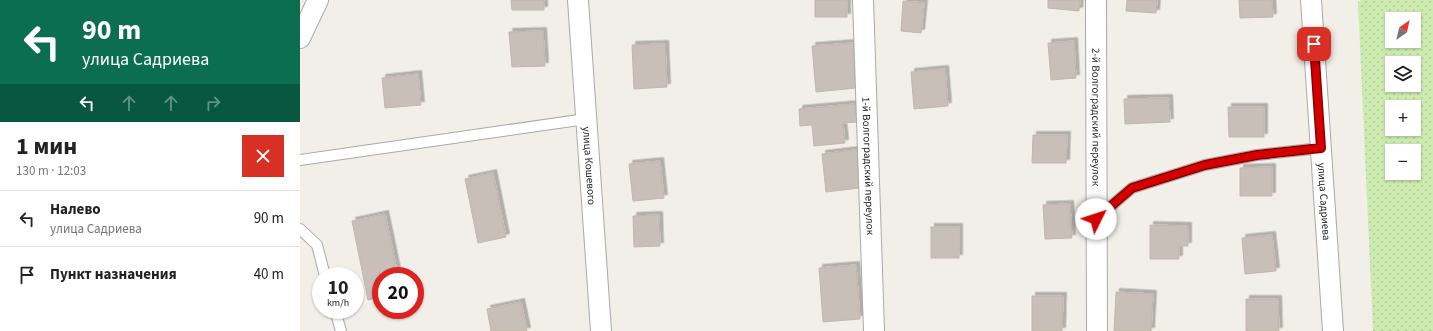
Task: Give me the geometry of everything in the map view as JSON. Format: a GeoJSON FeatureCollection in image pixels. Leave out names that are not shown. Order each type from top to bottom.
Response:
{"type":"FeatureCollection","features":[{"type":"Feature","properties":{"kind":"street"},"geometry":{"type":"LineString","coordinates":[[300,38],[318,0]]}},
{"type":"Feature","properties":{"kind":"street","name":"улица Кошевого"},"geometry":{"type":"LineString","coordinates":[[578,0],[602,331]]}},
{"type":"Feature","properties":{"kind":"street","name":"1-й Волгоградский переулок"},"geometry":{"type":"LineString","coordinates":[[863,0],[874,331]]}},
{"type":"Feature","properties":{"kind":"street","name":"2-й Волгоградский переулок"},"geometry":{"type":"LineString","coordinates":[[1096,0],[1097,331]]}},
{"type":"Feature","properties":{"kind":"street","name":"улица Садриева"},"geometry":{"type":"LineString","coordinates":[[1311,0],[1333,331]]}},
{"type":"Feature","properties":{"kind":"lane"},"geometry":{"type":"LineString","coordinates":[[300,160],[586,119]]}},
{"type":"Feature","properties":{"kind":"lane"},"geometry":{"type":"LineString","coordinates":[[1096,219],[1132,188],[1205,165],[1257,155],[1321,148]]}},
{"type":"Feature","properties":{"kind":"lane"},"geometry":{"type":"LineString","coordinates":[[300,229],[317,246],[323,267]]}},
{"type":"Feature","properties":{"kind":"lane"},"geometry":{"type":"LineString","coordinates":[[338,319],[341,331]]}},
{"type":"Feature","properties":{"kind":"green space"},"geometry":{"type":"Polygon","coordinates":[[[1362,0],[1433,0],[1433,331],[1373,331],[1358,2],[1362,0]]]}},
{"type":"Feature","properties":{"kind":"building"},"geometry":{"type":"Polygon","coordinates":[[[511,0],[544,0],[544,10],[512,10],[511,0]]]}},
{"type":"Feature","properties":{"kind":"building"},"geometry":{"type":"Polygon","coordinates":[[[815,0],[847,0],[847,17],[815,17],[815,0]]]}},
{"type":"Feature","properties":{"kind":"building"},"geometry":{"type":"Polygon","coordinates":[[[1048,0],[1080,0],[1079,11],[1048,8],[1048,0]]]}},
{"type":"Feature","properties":{"kind":"building"},"geometry":{"type":"Polygon","coordinates":[[[1127,0],[1157,0],[1156,13],[1126,11],[1127,0]]]}},
{"type":"Feature","properties":{"kind":"building"},"geometry":{"type":"Polygon","coordinates":[[[1239,0],[1272,0],[1273,17],[1240,18],[1239,0]]]}},
{"type":"Feature","properties":{"kind":"building"},"geometry":{"type":"Polygon","coordinates":[[[903,1],[924,3],[921,33],[901,31],[903,1]]]}},
{"type":"Feature","properties":{"kind":"building"},"geometry":{"type":"Polygon","coordinates":[[[543,31],[545,66],[512,67],[509,32],[543,31]]]}},
{"type":"Feature","properties":{"kind":"building"},"geometry":{"type":"Polygon","coordinates":[[[1074,41],[1076,78],[1051,80],[1048,43],[1074,41]]]}},
{"type":"Feature","properties":{"kind":"building"},"geometry":{"type":"Polygon","coordinates":[[[853,43],[856,88],[816,92],[812,46],[853,43]]]}},
{"type":"Feature","properties":{"kind":"building"},"geometry":{"type":"Polygon","coordinates":[[[665,44],[667,87],[634,89],[632,45],[665,44]]]}},
{"type":"Feature","properties":{"kind":"building"},"geometry":{"type":"Polygon","coordinates":[[[945,69],[948,106],[914,109],[911,72],[945,69]]]}},
{"type":"Feature","properties":{"kind":"building"},"geometry":{"type":"Polygon","coordinates":[[[418,74],[421,105],[385,108],[382,78],[418,74]]]}},
{"type":"Feature","properties":{"kind":"building"},"geometry":{"type":"Polygon","coordinates":[[[1169,98],[1170,122],[1125,124],[1124,99],[1169,98]]]}},
{"type":"Feature","properties":{"kind":"building"},"geometry":{"type":"Polygon","coordinates":[[[855,104],[857,122],[843,123],[845,143],[814,146],[812,125],[800,126],[799,109],[855,104]]]}},
{"type":"Feature","properties":{"kind":"building"},"geometry":{"type":"Polygon","coordinates":[[[1228,107],[1264,107],[1264,137],[1229,137],[1228,107]]]}},
{"type":"Feature","properties":{"kind":"building"},"geometry":{"type":"Polygon","coordinates":[[[1033,135],[1067,135],[1066,163],[1032,163],[1033,135]]]}},
{"type":"Feature","properties":{"kind":"building"},"geometry":{"type":"Polygon","coordinates":[[[863,149],[868,187],[826,192],[822,154],[863,149]]]}},
{"type":"Feature","properties":{"kind":"building"},"geometry":{"type":"Polygon","coordinates":[[[660,161],[664,198],[633,201],[629,164],[660,161]]]}},
{"type":"Feature","properties":{"kind":"building"},"geometry":{"type":"Polygon","coordinates":[[[1272,167],[1272,196],[1240,196],[1240,168],[1272,167]]]}},
{"type":"Feature","properties":{"kind":"building"},"geometry":{"type":"Polygon","coordinates":[[[493,173],[506,237],[478,243],[465,179],[493,173]]]}},
{"type":"Feature","properties":{"kind":"building"},"geometry":{"type":"Polygon","coordinates":[[[1070,204],[1072,238],[1045,239],[1043,205],[1070,204]]]}},
{"type":"Feature","properties":{"kind":"building"},"geometry":{"type":"Polygon","coordinates":[[[385,214],[396,267],[372,267],[372,299],[368,300],[364,280],[364,267],[361,267],[352,221],[385,214]]]}},
{"type":"Feature","properties":{"kind":"building"},"geometry":{"type":"Polygon","coordinates":[[[659,215],[660,246],[634,247],[633,216],[659,215]]]}},
{"type":"Feature","properties":{"kind":"building"},"geometry":{"type":"Polygon","coordinates":[[[1150,225],[1188,226],[1188,246],[1179,246],[1179,259],[1150,259],[1150,225]]]}},
{"type":"Feature","properties":{"kind":"building"},"geometry":{"type":"Polygon","coordinates":[[[931,227],[959,227],[959,258],[931,258],[931,227]]]}},
{"type":"Feature","properties":{"kind":"building"},"geometry":{"type":"Polygon","coordinates":[[[1272,235],[1276,271],[1245,274],[1242,238],[1272,235]]]}},
{"type":"Feature","properties":{"kind":"building"},"geometry":{"type":"Polygon","coordinates":[[[856,265],[860,319],[823,322],[819,268],[856,265]]]}},
{"type":"Feature","properties":{"kind":"building"},"geometry":{"type":"Polygon","coordinates":[[[1116,292],[1153,294],[1151,331],[1114,331],[1116,292]]]}},
{"type":"Feature","properties":{"kind":"building"},"geometry":{"type":"Polygon","coordinates":[[[1032,296],[1063,296],[1062,331],[1032,331],[1032,296]]]}},
{"type":"Feature","properties":{"kind":"building"},"geometry":{"type":"Polygon","coordinates":[[[1246,299],[1278,299],[1279,331],[1246,331],[1246,299]]]}},
{"type":"Feature","properties":{"kind":"building"},"geometry":{"type":"Polygon","coordinates":[[[521,302],[527,331],[491,331],[487,309],[521,302]]]}},
{"type":"Feature","properties":{"kind":"route"},"geometry":{"type":"LineString","coordinates":[[1096,219],[1132,188],[1205,165],[1257,155],[1321,148],[1314,44]]}}]}
